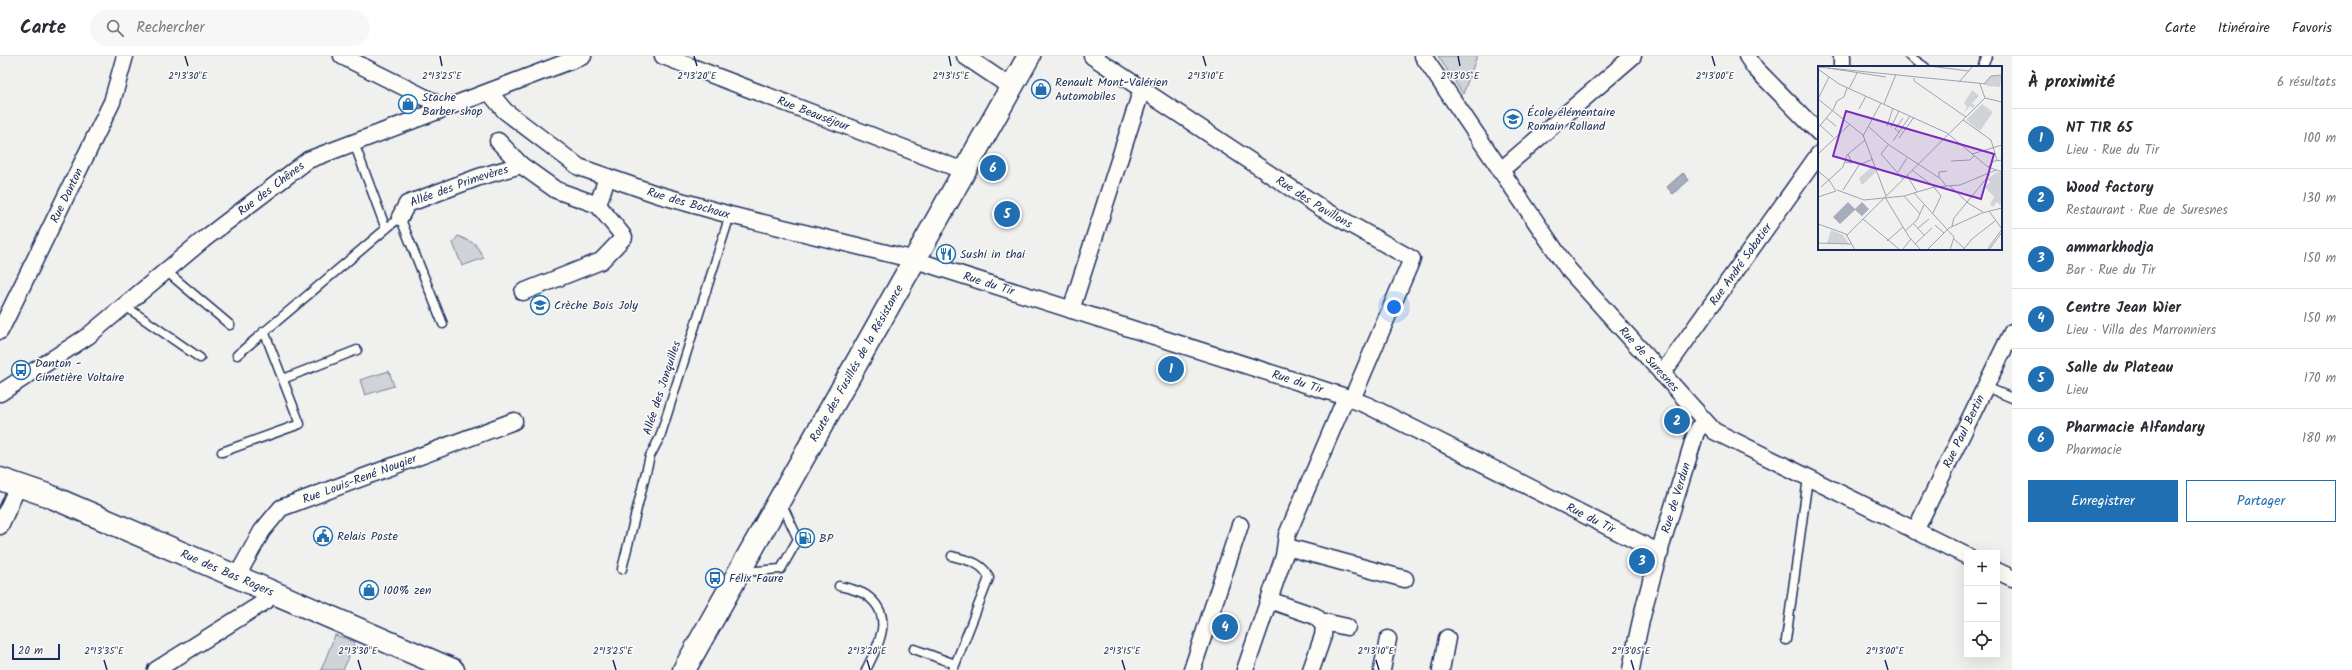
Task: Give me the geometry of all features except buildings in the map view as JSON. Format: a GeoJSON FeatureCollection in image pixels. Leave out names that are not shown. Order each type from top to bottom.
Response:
{"type":"FeatureCollection","features":[{"type":"Feature","properties":{"kind":"main road","name":"Route des Fusillés de la Résistance"},"geometry":{"type":"LineString","coordinates":[[684,670],[1029,56]]}},
{"type":"Feature","properties":{"kind":"main road","name":"Rue des Bas Rogers"},"geometry":{"type":"LineString","coordinates":[[10,482],[237,576],[453,670]]}},
{"type":"Feature","properties":{"kind":"street","name":"Rue Danton"},"geometry":{"type":"LineString","coordinates":[[0,331],[112,102],[125,56]]}},
{"type":"Feature","properties":{"kind":"street"},"geometry":{"type":"LineString","coordinates":[[342,56],[432,101],[438,111]]}},
{"type":"Feature","properties":{"kind":"street","name":"Rue des Chênes"},"geometry":{"type":"LineString","coordinates":[[0,393],[88,336],[203,240],[308,160],[583,56]]}},
{"type":"Feature","properties":{"kind":"street","name":"Rue Beauséjour"},"geometry":{"type":"LineString","coordinates":[[663,56],[964,172]]}},
{"type":"Feature","properties":{"kind":"street"},"geometry":{"type":"LineString","coordinates":[[965,56],[1011,87]]}},
{"type":"Feature","properties":{"kind":"street","name":"Rue des Pavillons"},"geometry":{"type":"LineString","coordinates":[[1092,56],[1321,208],[1412,259],[1349,398]]}},
{"type":"Feature","properties":{"kind":"street","name":"Rue de Suresnes"},"geometry":{"type":"LineString","coordinates":[[1423,56],[1568,269],[1714,431],[1964,555]]}},
{"type":"Feature","properties":{"kind":"street"},"geometry":{"type":"LineString","coordinates":[[1500,171],[1633,56]]}},
{"type":"Feature","properties":{"kind":"street"},"geometry":{"type":"LineString","coordinates":[[1747,56],[1755,68],[1818,132]]}},
{"type":"Feature","properties":{"kind":"street"},"geometry":{"type":"LineString","coordinates":[[1071,310],[1142,89]]}},
{"type":"Feature","properties":{"kind":"street","name":"Rue des Bochoux"},"geometry":{"type":"LineString","coordinates":[[489,92],[505,111],[579,167],[656,194],[730,215],[915,260]]}},
{"type":"Feature","properties":{"kind":"street","name":"Allée des Primevères"},"geometry":{"type":"LineString","coordinates":[[498,141],[522,164],[556,190],[598,206]]}},
{"type":"Feature","properties":{"kind":"street","name":"Rue André Sabatier"},"geometry":{"type":"LineString","coordinates":[[1662,374],[1818,155]]}},
{"type":"Feature","properties":{"kind":"street","name":"Allée des Primevères"},"geometry":{"type":"LineString","coordinates":[[400,217],[407,204],[479,177],[522,164]]}},
{"type":"Feature","properties":{"kind":"street"},"geometry":{"type":"LineString","coordinates":[[523,292],[600,261],[624,237],[598,206],[607,177]]}},
{"type":"Feature","properties":{"kind":"street","name":"Rue du Tir"},"geometry":{"type":"LineString","coordinates":[[915,260],[1349,398],[1660,553]]}},
{"type":"Feature","properties":{"kind":"street","name":"Rue Paul Bertin"},"geometry":{"type":"LineString","coordinates":[[1916,531],[2012,332]]}},
{"type":"Feature","properties":{"kind":"street"},"geometry":{"type":"LineString","coordinates":[[1245,670],[1287,547],[1287,535],[1316,466],[1349,398]]}},
{"type":"Feature","properties":{"kind":"street","name":"Rue Louis-René Nougier"},"geometry":{"type":"LineString","coordinates":[[237,576],[262,531],[281,508],[514,421]]}},
{"type":"Feature","properties":{"kind":"street","name":"Rue de Verdun"},"geometry":{"type":"LineString","coordinates":[[1630,670],[1634,648],[1660,553],[1696,432],[1704,421]]}},
{"type":"Feature","properties":{"kind":"street"},"geometry":{"type":"LineString","coordinates":[[0,526],[10,482]]}},
{"type":"Feature","properties":{"kind":"street"},"geometry":{"type":"LineString","coordinates":[[1192,670],[1240,525]]}},
{"type":"Feature","properties":{"kind":"street"},"geometry":{"type":"LineString","coordinates":[[1287,547],[1405,579]]}},
{"type":"Feature","properties":{"kind":"street"},"geometry":{"type":"LineString","coordinates":[[2000,572],[2012,578]]}},
{"type":"Feature","properties":{"kind":"street"},"geometry":{"type":"LineString","coordinates":[[156,670],[266,601],[272,591]]}},
{"type":"Feature","properties":{"kind":"street"},"geometry":{"type":"LineString","coordinates":[[1269,600],[1315,616],[1324,625],[1323,636],[1311,670]]}},
{"type":"Feature","properties":{"kind":"street"},"geometry":{"type":"LineString","coordinates":[[1320,621],[1347,627]]}},
{"type":"Feature","properties":{"kind":"street"},"geometry":{"type":"LineString","coordinates":[[1441,670],[1447,638]]}},
{"type":"Feature","properties":{"kind":"street"},"geometry":{"type":"LineString","coordinates":[[1382,670],[1388,639]]}},
{"type":"Feature","properties":{"kind":"lane"},"geometry":{"type":"LineString","coordinates":[[1909,56],[1924,66]]}},
{"type":"Feature","properties":{"kind":"lane"},"geometry":{"type":"LineString","coordinates":[[1982,66],[1987,56]]}},
{"type":"Feature","properties":{"kind":"lane"},"geometry":{"type":"LineString","coordinates":[[354,143],[386,229]]}},
{"type":"Feature","properties":{"kind":"lane","name":"Allée des Jonquilles"},"geometry":{"type":"LineString","coordinates":[[622,569],[650,456],[660,437],[730,215]]}},
{"type":"Feature","properties":{"kind":"lane"},"geometry":{"type":"LineString","coordinates":[[237,355],[400,217]]}},
{"type":"Feature","properties":{"kind":"lane","name":"Allée des Primevères"},"geometry":{"type":"LineString","coordinates":[[400,217],[443,324]]}},
{"type":"Feature","properties":{"kind":"lane"},"geometry":{"type":"LineString","coordinates":[[166,271],[230,325]]}},
{"type":"Feature","properties":{"kind":"lane"},"geometry":{"type":"LineString","coordinates":[[125,306],[200,358]]}},
{"type":"Feature","properties":{"kind":"lane"},"geometry":{"type":"LineString","coordinates":[[222,452],[300,424],[264,331]]}},
{"type":"Feature","properties":{"kind":"lane"},"geometry":{"type":"LineString","coordinates":[[283,378],[357,350]]}},
{"type":"Feature","properties":{"kind":"lane"},"geometry":{"type":"LineString","coordinates":[[1986,386],[2012,398]]}},
{"type":"Feature","properties":{"kind":"lane"},"geometry":{"type":"LineString","coordinates":[[1786,640],[1808,478]]}},
{"type":"Feature","properties":{"kind":"lane"},"geometry":{"type":"LineString","coordinates":[[739,572],[781,569],[798,539],[780,500]]}},
{"type":"Feature","properties":{"kind":"lane"},"geometry":{"type":"LineString","coordinates":[[914,648],[954,667],[989,578],[987,572],[978,564],[952,556]]}},
{"type":"Feature","properties":{"kind":"lane"},"geometry":{"type":"LineString","coordinates":[[839,586],[864,594],[873,601],[884,621],[882,635],[866,670]]}},
{"type":"Feature","properties":{"kind":"shaded area"},"geometry":{"type":"Polygon","coordinates":[[[1438,56],[1477,56],[1463,94],[1438,56]]]}},
{"type":"Feature","properties":{"kind":"shaded area"},"geometry":{"type":"Polygon","coordinates":[[[458,236],[475,244],[484,258],[462,266],[453,243],[458,236]]]}},
{"type":"Feature","properties":{"kind":"shaded area"},"geometry":{"type":"Polygon","coordinates":[[[389,371],[394,386],[365,395],[360,380],[389,371]]]}},
{"type":"Feature","properties":{"kind":"shaded area"},"geometry":{"type":"Polygon","coordinates":[[[335,635],[355,642],[343,670],[321,670],[335,635]]]}},
{"type":"Feature","properties":{"kind":"water"},"geometry":{"type":"Polygon","coordinates":[[[1683,173],[1689,180],[1673,194],[1667,187],[1683,173]]]}},
{"type":"Feature","properties":{"kind":"place","name":"Renault Mont-Valérien Automobiles"},"geometry":{"type":"Point","coordinates":[1041,89]}},
{"type":"Feature","properties":{"kind":"place","name":"Stache Barber shop"},"geometry":{"type":"Point","coordinates":[408,104]}},
{"type":"Feature","properties":{"kind":"place","name":"École élémentaire Romain Rolland"},"geometry":{"type":"Point","coordinates":[1513,119]}},
{"type":"Feature","properties":{"kind":"place","name":"Pharmacie Alfandary"},"geometry":{"type":"Point","coordinates":[993,168]}},
{"type":"Feature","properties":{"kind":"place","name":"Salle du Plateau"},"geometry":{"type":"Point","coordinates":[1007,214]}},
{"type":"Feature","properties":{"kind":"place","name":"Sushi in thai"},"geometry":{"type":"Point","coordinates":[946,254]}},
{"type":"Feature","properties":{"kind":"place","name":"Crèche Bois Joly"},"geometry":{"type":"Point","coordinates":[540,305]}},
{"type":"Feature","properties":{"kind":"place","name":"NT TIR 65"},"geometry":{"type":"Point","coordinates":[1171,369]}},
{"type":"Feature","properties":{"kind":"place","name":"Danton - Cimetière Voltaire"},"geometry":{"type":"Point","coordinates":[21,370]}},
{"type":"Feature","properties":{"kind":"place","name":"Wood factory"},"geometry":{"type":"Point","coordinates":[1677,421]}},
{"type":"Feature","properties":{"kind":"place","name":"Relais Poste"},"geometry":{"type":"Point","coordinates":[323,536]}},
{"type":"Feature","properties":{"kind":"place","name":"BP"},"geometry":{"type":"Point","coordinates":[805,538]}},
{"type":"Feature","properties":{"kind":"place","name":"ammarkhodja"},"geometry":{"type":"Point","coordinates":[1642,561]}},
{"type":"Feature","properties":{"kind":"place","name":"Félix Faure"},"geometry":{"type":"Point","coordinates":[715,578]}},
{"type":"Feature","properties":{"kind":"place","name":"100% zen"},"geometry":{"type":"Point","coordinates":[369,590]}},
{"type":"Feature","properties":{"kind":"place","name":"Centre Jean Wier"},"geometry":{"type":"Point","coordinates":[1225,627]}}]}
